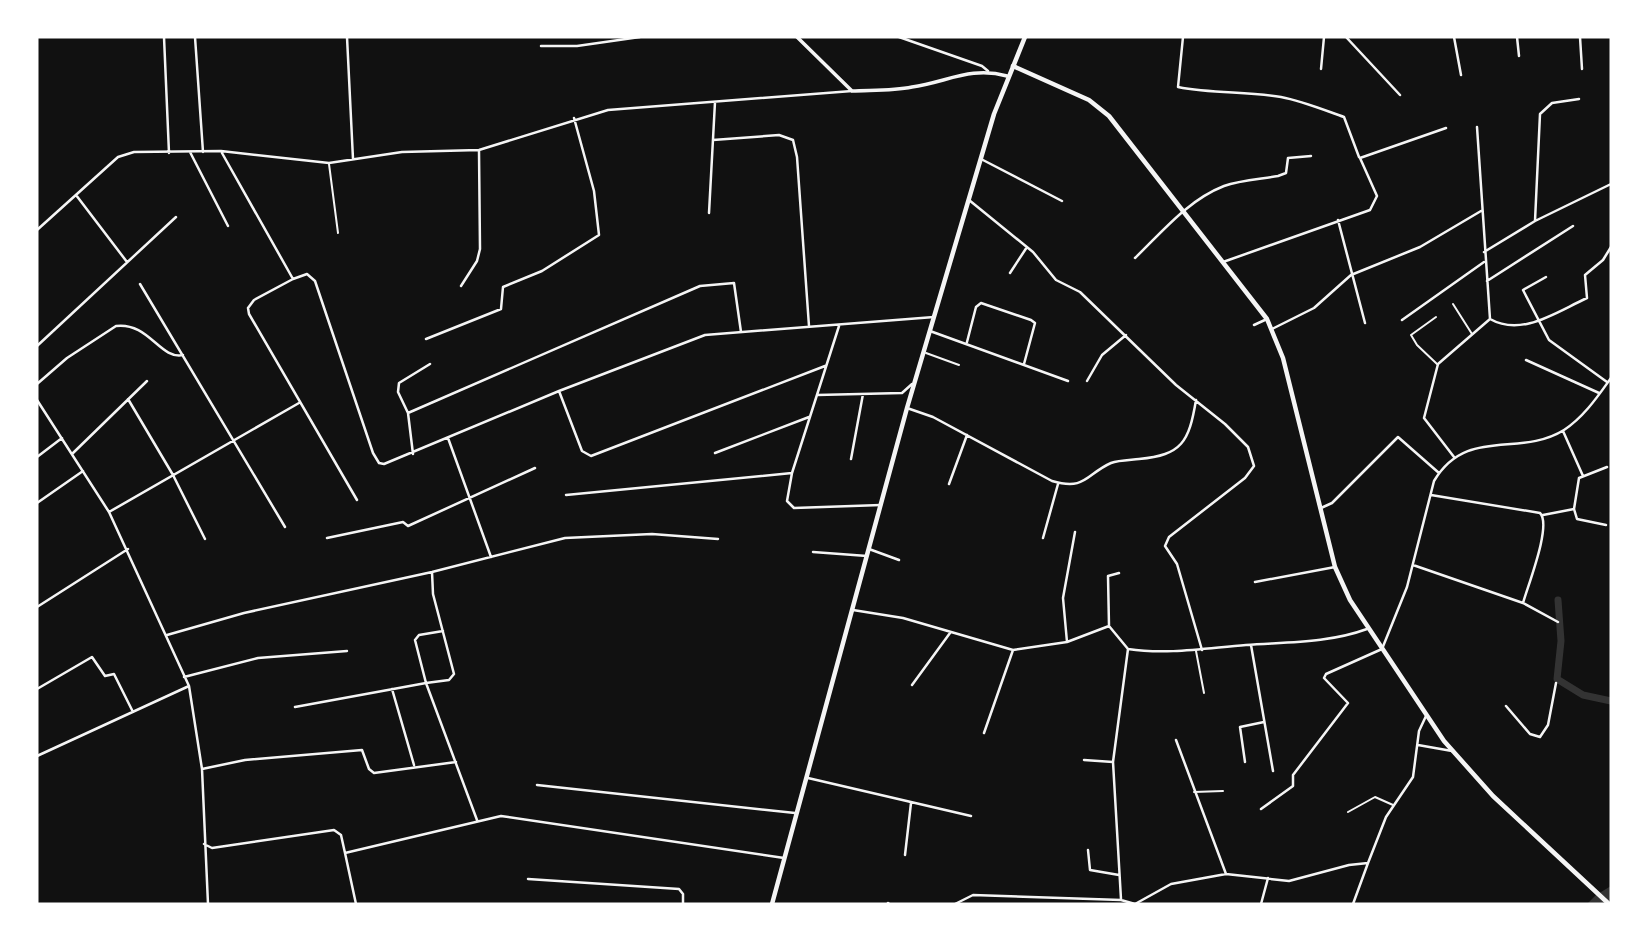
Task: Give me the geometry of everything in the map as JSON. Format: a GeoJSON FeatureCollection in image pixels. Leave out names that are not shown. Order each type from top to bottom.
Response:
{"type":"FeatureCollection","features":[{"type":"Feature","properties":{"kind":"main road"},"geometry":{"type":"LineString","coordinates":[[772,904],[907,408],[1007,76],[1025,37]]}},
{"type":"Feature","properties":{"kind":"main road"},"geometry":{"type":"LineString","coordinates":[[1013,66],[1097,105],[1127,137],[1267,319],[1283,358],[1335,567],[1350,600],[1452,751],[1493,796],[1609,904]]}},
{"type":"Feature","properties":{"kind":"street"},"geometry":{"type":"LineString","coordinates":[[164,37],[169,153]]}},
{"type":"Feature","properties":{"kind":"street"},"geometry":{"type":"LineString","coordinates":[[195,37],[203,152]]}},
{"type":"Feature","properties":{"kind":"street"},"geometry":{"type":"LineString","coordinates":[[347,37],[353,159]]}},
{"type":"Feature","properties":{"kind":"street"},"geometry":{"type":"LineString","coordinates":[[541,46],[577,46],[640,37]]}},
{"type":"Feature","properties":{"kind":"street"},"geometry":{"type":"LineString","coordinates":[[797,37],[852,91]]}},
{"type":"Feature","properties":{"kind":"street"},"geometry":{"type":"LineString","coordinates":[[899,37],[982,66],[988,71]]}},
{"type":"Feature","properties":{"kind":"street"},"geometry":{"type":"LineString","coordinates":[[1183,37],[1178,87],[1212,94],[1282,97],[1344,117],[1377,196],[1370,210],[1223,262]]}},
{"type":"Feature","properties":{"kind":"street"},"geometry":{"type":"LineString","coordinates":[[1321,69],[1324,37]]}},
{"type":"Feature","properties":{"kind":"street"},"geometry":{"type":"LineString","coordinates":[[1346,37],[1400,95]]}},
{"type":"Feature","properties":{"kind":"street"},"geometry":{"type":"LineString","coordinates":[[1454,37],[1461,75]]}},
{"type":"Feature","properties":{"kind":"street"},"geometry":{"type":"LineString","coordinates":[[1517,37],[1519,55]]}},
{"type":"Feature","properties":{"kind":"street"},"geometry":{"type":"LineString","coordinates":[[1580,37],[1581,69]]}},
{"type":"Feature","properties":{"kind":"street"},"geometry":{"type":"LineString","coordinates":[[37,230],[118,156],[134,152],[221,151],[329,163],[402,152],[479,150],[574,118],[620,109],[913,87],[956,74],[988,71],[1007,76]]}},
{"type":"Feature","properties":{"kind":"street"},"geometry":{"type":"LineString","coordinates":[[1535,221],[1541,114],[1552,103],[1579,99]]}},
{"type":"Feature","properties":{"kind":"street"},"geometry":{"type":"LineString","coordinates":[[709,213],[715,102]]}},
{"type":"Feature","properties":{"kind":"street"},"geometry":{"type":"LineString","coordinates":[[426,339],[501,309],[502,287],[542,271],[599,235],[594,191],[574,118]]}},
{"type":"Feature","properties":{"kind":"street"},"geometry":{"type":"LineString","coordinates":[[1477,127],[1490,320]]}},
{"type":"Feature","properties":{"kind":"street"},"geometry":{"type":"LineString","coordinates":[[1360,158],[1446,128]]}},
{"type":"Feature","properties":{"kind":"street"},"geometry":{"type":"LineString","coordinates":[[713,140],[779,135],[793,140],[797,157],[809,326]]}},
{"type":"Feature","properties":{"kind":"street"},"geometry":{"type":"LineString","coordinates":[[461,286],[477,261],[480,249],[479,150]]}},
{"type":"Feature","properties":{"kind":"street"},"geometry":{"type":"LineString","coordinates":[[221,151],[293,279]]}},
{"type":"Feature","properties":{"kind":"street"},"geometry":{"type":"LineString","coordinates":[[190,152],[228,226]]}},
{"type":"Feature","properties":{"kind":"street"},"geometry":{"type":"LineString","coordinates":[[1135,258],[1183,211],[1226,185],[1286,173],[1289,158],[1311,156]]}},
{"type":"Feature","properties":{"kind":"street"},"geometry":{"type":"LineString","coordinates":[[981,159],[1062,201]]}},
{"type":"Feature","properties":{"kind":"street"},"geometry":{"type":"LineString","coordinates":[[1484,252],[1535,221],[1611,184]]}},
{"type":"Feature","properties":{"kind":"street"},"geometry":{"type":"LineString","coordinates":[[76,195],[127,262]]}},
{"type":"Feature","properties":{"kind":"street"},"geometry":{"type":"LineString","coordinates":[[969,200],[1027,247],[1056,280],[1080,292],[1176,385],[1196,398],[1248,447],[1254,466],[1245,478],[1169,537],[1165,546],[1177,564],[1202,650]]}},
{"type":"Feature","properties":{"kind":"street"},"geometry":{"type":"LineString","coordinates":[[1272,329],[1314,308],[1351,275],[1420,247],[1481,211]]}},
{"type":"Feature","properties":{"kind":"street"},"geometry":{"type":"LineString","coordinates":[[37,346],[176,217]]}},
{"type":"Feature","properties":{"kind":"street"},"geometry":{"type":"LineString","coordinates":[[1338,220],[1365,323]]}},
{"type":"Feature","properties":{"kind":"street"},"geometry":{"type":"LineString","coordinates":[[1486,282],[1573,226]]}},
{"type":"Feature","properties":{"kind":"street"},"geometry":{"type":"LineString","coordinates":[[1010,273],[1027,247]]}},
{"type":"Feature","properties":{"kind":"street"},"geometry":{"type":"LineString","coordinates":[[1490,320],[1503,326],[1518,327],[1587,298],[1585,275],[1603,260],[1611,247]]}},
{"type":"Feature","properties":{"kind":"street"},"geometry":{"type":"LineString","coordinates":[[1402,320],[1484,262]]}},
{"type":"Feature","properties":{"kind":"street"},"geometry":{"type":"LineString","coordinates":[[357,500],[299,403],[252,320],[248,308],[254,300],[307,274],[315,281],[379,463],[413,454],[559,391],[705,335],[809,326],[839,327],[934,317]]}},
{"type":"Feature","properties":{"kind":"street"},"geometry":{"type":"LineString","coordinates":[[1546,277],[1522,290],[1537,320],[1549,340],[1608,383]]}},
{"type":"Feature","properties":{"kind":"street"},"geometry":{"type":"LineString","coordinates":[[408,413],[700,286],[734,283],[741,332]]}},
{"type":"Feature","properties":{"kind":"street"},"geometry":{"type":"LineString","coordinates":[[140,284],[285,527]]}},
{"type":"Feature","properties":{"kind":"street"},"geometry":{"type":"LineString","coordinates":[[967,342],[976,307],[981,303],[1031,320],[1035,323],[1034,331],[1024,365]]}},
{"type":"Feature","properties":{"kind":"street"},"geometry":{"type":"LineString","coordinates":[[1254,325],[1267,319]]}},
{"type":"Feature","properties":{"kind":"street"},"geometry":{"type":"LineString","coordinates":[[1454,457],[1424,418],[1438,364],[1490,320]]}},
{"type":"Feature","properties":{"kind":"street"},"geometry":{"type":"LineString","coordinates":[[37,384],[67,358],[116,326],[125,325],[141,330],[169,355],[183,355]]}},
{"type":"Feature","properties":{"kind":"street"},"geometry":{"type":"LineString","coordinates":[[839,327],[792,473],[787,500],[794,508],[881,505]]}},
{"type":"Feature","properties":{"kind":"street"},"geometry":{"type":"LineString","coordinates":[[930,331],[967,342],[1068,381]]}},
{"type":"Feature","properties":{"kind":"street"},"geometry":{"type":"LineString","coordinates":[[1087,381],[1102,355],[1126,335]]}},
{"type":"Feature","properties":{"kind":"street"},"geometry":{"type":"LineString","coordinates":[[1526,360],[1600,393]]}},
{"type":"Feature","properties":{"kind":"street"},"geometry":{"type":"LineString","coordinates":[[413,454],[408,413],[398,391],[398,383],[430,364]]}},
{"type":"Feature","properties":{"kind":"street"},"geometry":{"type":"LineString","coordinates":[[559,391],[582,451],[591,456],[825,366]]}},
{"type":"Feature","properties":{"kind":"street"},"geometry":{"type":"LineString","coordinates":[[817,395],[901,393],[909,389],[918,376]]}},
{"type":"Feature","properties":{"kind":"street"},"geometry":{"type":"LineString","coordinates":[[1261,809],[1293,786],[1293,775],[1348,703],[1324,678],[1326,674],[1382,649],[1413,565],[1439,472],[1454,457],[1472,447],[1539,439],[1563,431],[1583,415],[1611,378]]}},
{"type":"Feature","properties":{"kind":"street"},"geometry":{"type":"LineString","coordinates":[[72,454],[146,382]]}},
{"type":"Feature","properties":{"kind":"street"},"geometry":{"type":"LineString","coordinates":[[851,459],[863,394]]}},
{"type":"Feature","properties":{"kind":"street"},"geometry":{"type":"LineString","coordinates":[[907,408],[933,417],[1058,483],[1082,483],[1112,463],[1166,456],[1181,444],[1191,427],[1196,398]]}},
{"type":"Feature","properties":{"kind":"street"},"geometry":{"type":"LineString","coordinates":[[128,399],[173,475],[205,539]]}},
{"type":"Feature","properties":{"kind":"street"},"geometry":{"type":"LineString","coordinates":[[37,400],[109,512],[189,687],[202,769],[208,904]]}},
{"type":"Feature","properties":{"kind":"street"},"geometry":{"type":"LineString","coordinates":[[109,512],[299,403]]}},
{"type":"Feature","properties":{"kind":"street"},"geometry":{"type":"LineString","coordinates":[[715,453],[810,417]]}},
{"type":"Feature","properties":{"kind":"street"},"geometry":{"type":"LineString","coordinates":[[1563,431],[1583,476]]}},
{"type":"Feature","properties":{"kind":"street"},"geometry":{"type":"LineString","coordinates":[[948,484],[967,435]]}},
{"type":"Feature","properties":{"kind":"street"},"geometry":{"type":"LineString","coordinates":[[1321,508],[1332,503],[1398,437],[1439,472]]}},
{"type":"Feature","properties":{"kind":"street"},"geometry":{"type":"LineString","coordinates":[[37,457],[62,438]]}},
{"type":"Feature","properties":{"kind":"street"},"geometry":{"type":"LineString","coordinates":[[447,439],[491,557]]}},
{"type":"Feature","properties":{"kind":"street"},"geometry":{"type":"LineString","coordinates":[[1606,467],[1578,480],[1574,509],[1577,519],[1606,525]]}},
{"type":"Feature","properties":{"kind":"street"},"geometry":{"type":"LineString","coordinates":[[327,538],[403,522],[408,526],[535,468]]}},
{"type":"Feature","properties":{"kind":"street"},"geometry":{"type":"LineString","coordinates":[[37,503],[83,471]]}},
{"type":"Feature","properties":{"kind":"street"},"geometry":{"type":"LineString","coordinates":[[566,495],[792,473]]}},
{"type":"Feature","properties":{"kind":"street"},"geometry":{"type":"LineString","coordinates":[[1042,538],[1058,483]]}},
{"type":"Feature","properties":{"kind":"street"},"geometry":{"type":"LineString","coordinates":[[1431,495],[1543,515],[1574,509]]}},
{"type":"Feature","properties":{"kind":"street"},"geometry":{"type":"LineString","coordinates":[[1524,603],[1543,537],[1543,515]]}},
{"type":"Feature","properties":{"kind":"street"},"geometry":{"type":"LineString","coordinates":[[1067,642],[1063,598],[1075,532]]}},
{"type":"Feature","properties":{"kind":"street"},"geometry":{"type":"LineString","coordinates":[[167,635],[244,613],[432,572],[565,538],[652,534],[718,539]]}},
{"type":"Feature","properties":{"kind":"street"},"geometry":{"type":"LineString","coordinates":[[37,607],[128,549]]}},
{"type":"Feature","properties":{"kind":"street"},"geometry":{"type":"LineString","coordinates":[[869,549],[899,561]]}},
{"type":"Feature","properties":{"kind":"street"},"geometry":{"type":"LineString","coordinates":[[813,552],[867,556]]}},
{"type":"Feature","properties":{"kind":"street"},"geometry":{"type":"LineString","coordinates":[[1413,565],[1524,603],[1558,622]]}},
{"type":"Feature","properties":{"kind":"street"},"geometry":{"type":"LineString","coordinates":[[1255,582],[1335,567]]}},
{"type":"Feature","properties":{"kind":"street"},"geometry":{"type":"LineString","coordinates":[[295,707],[453,678],[433,594],[432,572]]}},
{"type":"Feature","properties":{"kind":"street"},"geometry":{"type":"LineString","coordinates":[[1119,573],[1108,576],[1109,626],[1128,649],[1146,652],[1202,650],[1339,638],[1368,628]]}},
{"type":"Feature","properties":{"kind":"street"},"geometry":{"type":"LineString","coordinates":[[853,610],[903,618],[1013,650],[1067,642],[1109,626]]}},
{"type":"Feature","properties":{"kind":"street"},"geometry":{"type":"LineString","coordinates":[[443,631],[419,635],[415,640],[426,683],[477,820]]}},
{"type":"Feature","properties":{"kind":"street"},"geometry":{"type":"LineString","coordinates":[[912,685],[950,633]]}},
{"type":"Feature","properties":{"kind":"street"},"geometry":{"type":"LineString","coordinates":[[1251,645],[1273,771]]}},
{"type":"Feature","properties":{"kind":"street"},"geometry":{"type":"LineString","coordinates":[[1121,900],[1113,762],[1128,649]]}},
{"type":"Feature","properties":{"kind":"street"},"geometry":{"type":"LineString","coordinates":[[184,677],[258,658],[347,650]]}},
{"type":"Feature","properties":{"kind":"street"},"geometry":{"type":"LineString","coordinates":[[984,733],[1013,650]]}},
{"type":"Feature","properties":{"kind":"street"},"geometry":{"type":"LineString","coordinates":[[37,689],[92,657],[104,676],[114,674],[133,712]]}},
{"type":"Feature","properties":{"kind":"street"},"geometry":{"type":"LineString","coordinates":[[1506,706],[1537,739],[1548,725],[1556,683]]}},
{"type":"Feature","properties":{"kind":"street"},"geometry":{"type":"LineString","coordinates":[[37,756],[189,687]]}},
{"type":"Feature","properties":{"kind":"street"},"geometry":{"type":"LineString","coordinates":[[392,689],[414,765]]}},
{"type":"Feature","properties":{"kind":"street"},"geometry":{"type":"LineString","coordinates":[[1353,904],[1394,805],[1413,777],[1417,744],[1426,716]]}},
{"type":"Feature","properties":{"kind":"street"},"geometry":{"type":"LineString","coordinates":[[1245,762],[1240,727],[1264,722]]}},
{"type":"Feature","properties":{"kind":"street"},"geometry":{"type":"LineString","coordinates":[[1176,740],[1226,874]]}},
{"type":"Feature","properties":{"kind":"street"},"geometry":{"type":"LineString","coordinates":[[1417,744],[1452,751]]}},
{"type":"Feature","properties":{"kind":"street"},"geometry":{"type":"LineString","coordinates":[[202,769],[245,760],[362,750],[369,769],[374,774],[414,765],[456,762]]}},
{"type":"Feature","properties":{"kind":"street"},"geometry":{"type":"LineString","coordinates":[[1084,760],[1113,762]]}},
{"type":"Feature","properties":{"kind":"street"},"geometry":{"type":"LineString","coordinates":[[805,777],[971,816]]}},
{"type":"Feature","properties":{"kind":"street"},"geometry":{"type":"LineString","coordinates":[[537,785],[795,813]]}},
{"type":"Feature","properties":{"kind":"street"},"geometry":{"type":"LineString","coordinates":[[905,855],[911,803]]}},
{"type":"Feature","properties":{"kind":"street"},"geometry":{"type":"LineString","coordinates":[[345,853],[501,816],[783,858]]}},
{"type":"Feature","properties":{"kind":"street"},"geometry":{"type":"LineString","coordinates":[[204,844],[212,848],[334,830],[341,835],[356,904]]}},
{"type":"Feature","properties":{"kind":"street"},"geometry":{"type":"LineString","coordinates":[[1088,850],[1090,870],[1119,874]]}},
{"type":"Feature","properties":{"kind":"street"},"geometry":{"type":"LineString","coordinates":[[955,904],[974,895],[1121,900],[1135,904],[1171,884],[1226,874],[1289,881],[1349,865],[1368,863]]}},
{"type":"Feature","properties":{"kind":"street"},"geometry":{"type":"LineString","coordinates":[[1261,904],[1268,878]]}},
{"type":"Feature","properties":{"kind":"street"},"geometry":{"type":"LineString","coordinates":[[528,879],[679,889],[683,894],[683,904]]}},
{"type":"Feature","properties":{"kind":"lane"},"geometry":{"type":"LineString","coordinates":[[329,163],[338,233]]}},
{"type":"Feature","properties":{"kind":"lane"},"geometry":{"type":"LineString","coordinates":[[1453,304],[1473,335]]}},
{"type":"Feature","properties":{"kind":"lane"},"geometry":{"type":"LineString","coordinates":[[1436,317],[1411,335],[1417,345],[1438,364]]}},
{"type":"Feature","properties":{"kind":"lane"},"geometry":{"type":"LineString","coordinates":[[925,352],[959,365]]}},
{"type":"Feature","properties":{"kind":"lane"},"geometry":{"type":"LineString","coordinates":[[1195,650],[1204,693]]}},
{"type":"Feature","properties":{"kind":"lane"},"geometry":{"type":"LineString","coordinates":[[1194,793],[1223,791]]}},
{"type":"Feature","properties":{"kind":"lane"},"geometry":{"type":"LineString","coordinates":[[1348,812],[1375,797],[1394,805]]}},
{"type":"Feature","properties":{"kind":"shaded area"},"geometry":{"type":"Polygon","coordinates":[[[1611,886],[1611,904],[1587,904],[1596,895],[1611,886]]]}},
{"type":"Feature","properties":{"kind":"waterway"},"geometry":{"type":"LineString","coordinates":[[1558,600],[1561,641],[1557,679],[1583,695],[1611,701]]}}]}
